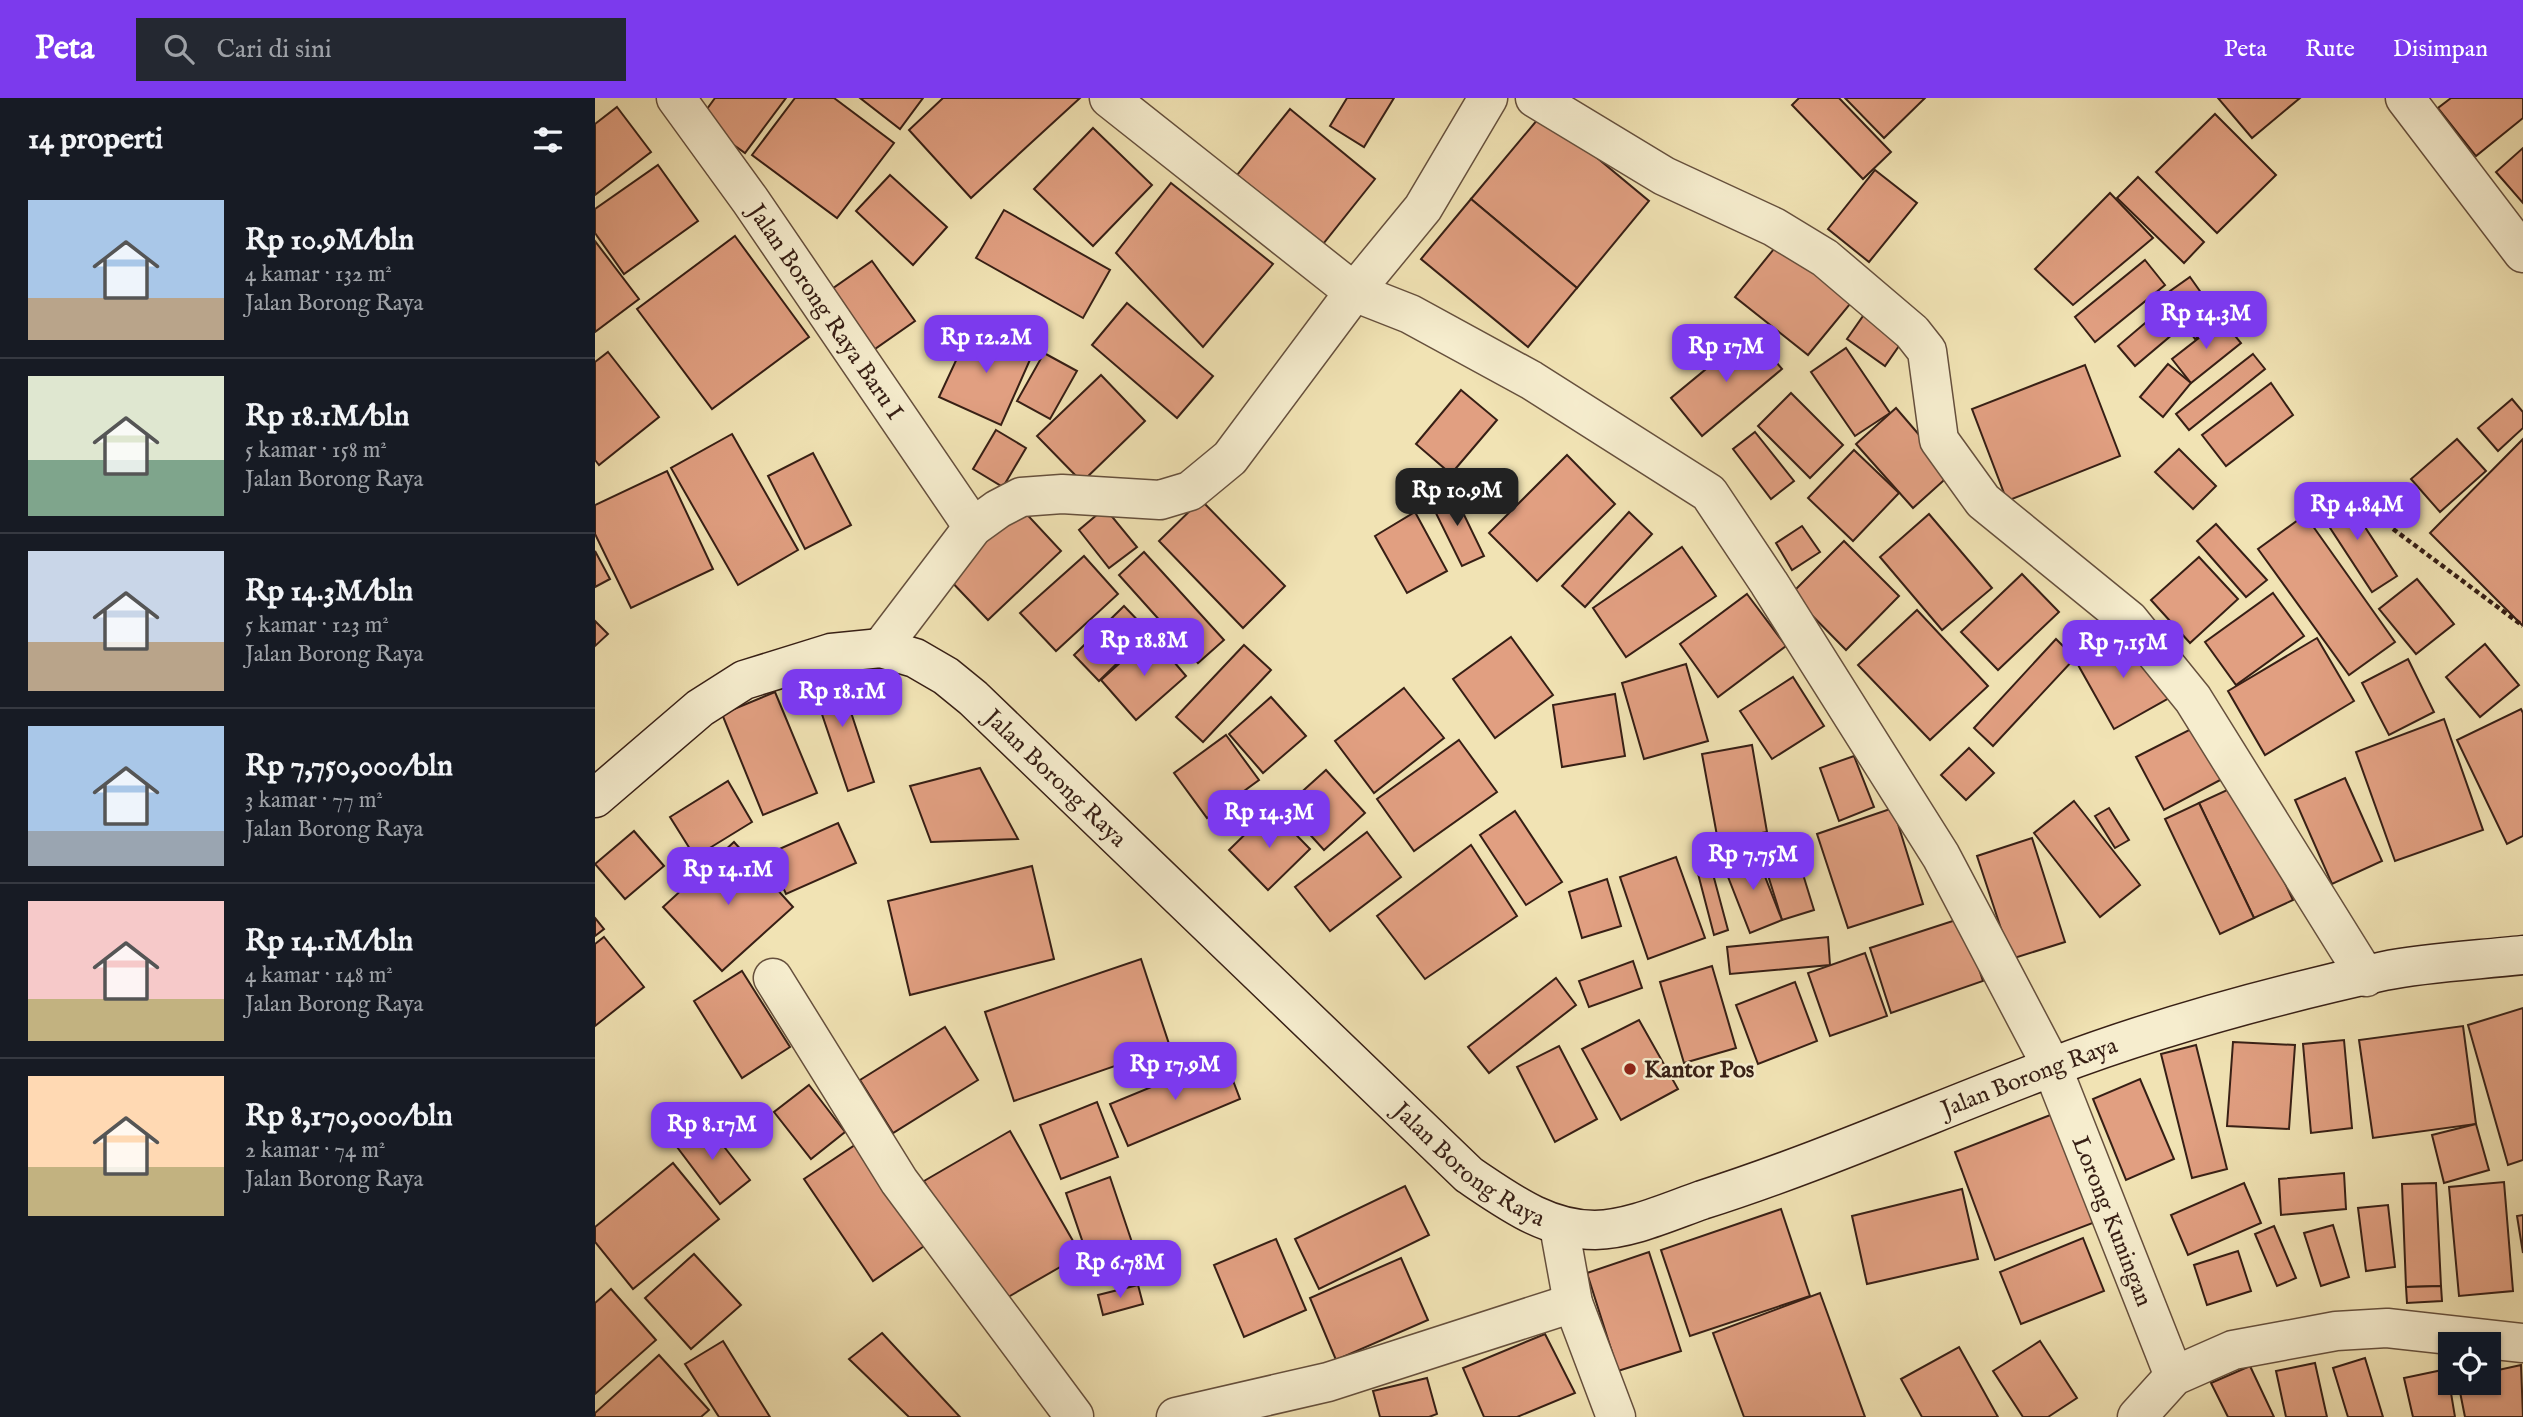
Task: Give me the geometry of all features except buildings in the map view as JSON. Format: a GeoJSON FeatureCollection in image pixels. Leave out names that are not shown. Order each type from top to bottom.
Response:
{"type":"FeatureCollection","features":[{"type":"Feature","properties":{"kind":"street","name":"Jalan Borong Raya Baru I"},"geometry":{"type":"LineString","coordinates":[[676,98],[750,200],[973,527]]}},
{"type":"Feature","properties":{"kind":"street","name":"Lorong Kuningan"},"geometry":{"type":"LineString","coordinates":[[1109,98],[1354,292],[1411,314],[1531,380],[1709,493],[1941,856],[2052,1067],[2174,1376]]}},
{"type":"Feature","properties":{"kind":"street"},"geometry":{"type":"LineString","coordinates":[[881,648],[973,527],[998,509],[1021,497],[1062,494],[1160,500],[1191,491],[1230,458],[1354,292],[1423,208],[1488,98]]}},
{"type":"Feature","properties":{"kind":"street"},"geometry":{"type":"LineString","coordinates":[[1535,98],[1664,176],[1774,227],[1825,258],[1912,332],[1927,351],[1939,440],[1969,483],[1983,501],[2129,620],[2161,659],[2193,699],[2366,976]]}},
{"type":"Feature","properties":{"kind":"street"},"geometry":{"type":"LineString","coordinates":[[2405,98],[2523,253]]}},
{"type":"Feature","properties":{"kind":"street","name":"Jalan Borong Raya"},"geometry":{"type":"LineString","coordinates":[[595,798],[700,708],[744,680],[831,653],[881,648],[915,658],[946,676],[972,698],[1469,1175],[1523,1210],[1559,1226],[1596,1230],[1638,1221],[1783,1174],[2052,1067],[2196,1017],[2386,971],[2523,955]]}},
{"type":"Feature","properties":{"kind":"street"},"geometry":{"type":"LineString","coordinates":[[773,978],[899,1181],[1074,1417]]}},
{"type":"Feature","properties":{"kind":"street"},"geometry":{"type":"LineString","coordinates":[[1559,1226],[1573,1303],[1616,1417]]}},
{"type":"Feature","properties":{"kind":"street"},"geometry":{"type":"LineString","coordinates":[[1176,1417],[1328,1382],[1573,1303]]}},
{"type":"Feature","properties":{"kind":"street"},"geometry":{"type":"LineString","coordinates":[[2137,1417],[2174,1376],[2233,1350],[2336,1331],[2387,1328],[2523,1343]]}},
{"type":"Feature","properties":{"kind":"path"},"geometry":{"type":"LineString","coordinates":[[2351,485],[2393,529],[2523,626]]}},
{"type":"Feature","properties":{"kind":"place","name":"Kantor Pos"},"geometry":{"type":"Point","coordinates":[1630,1069]}}]}
